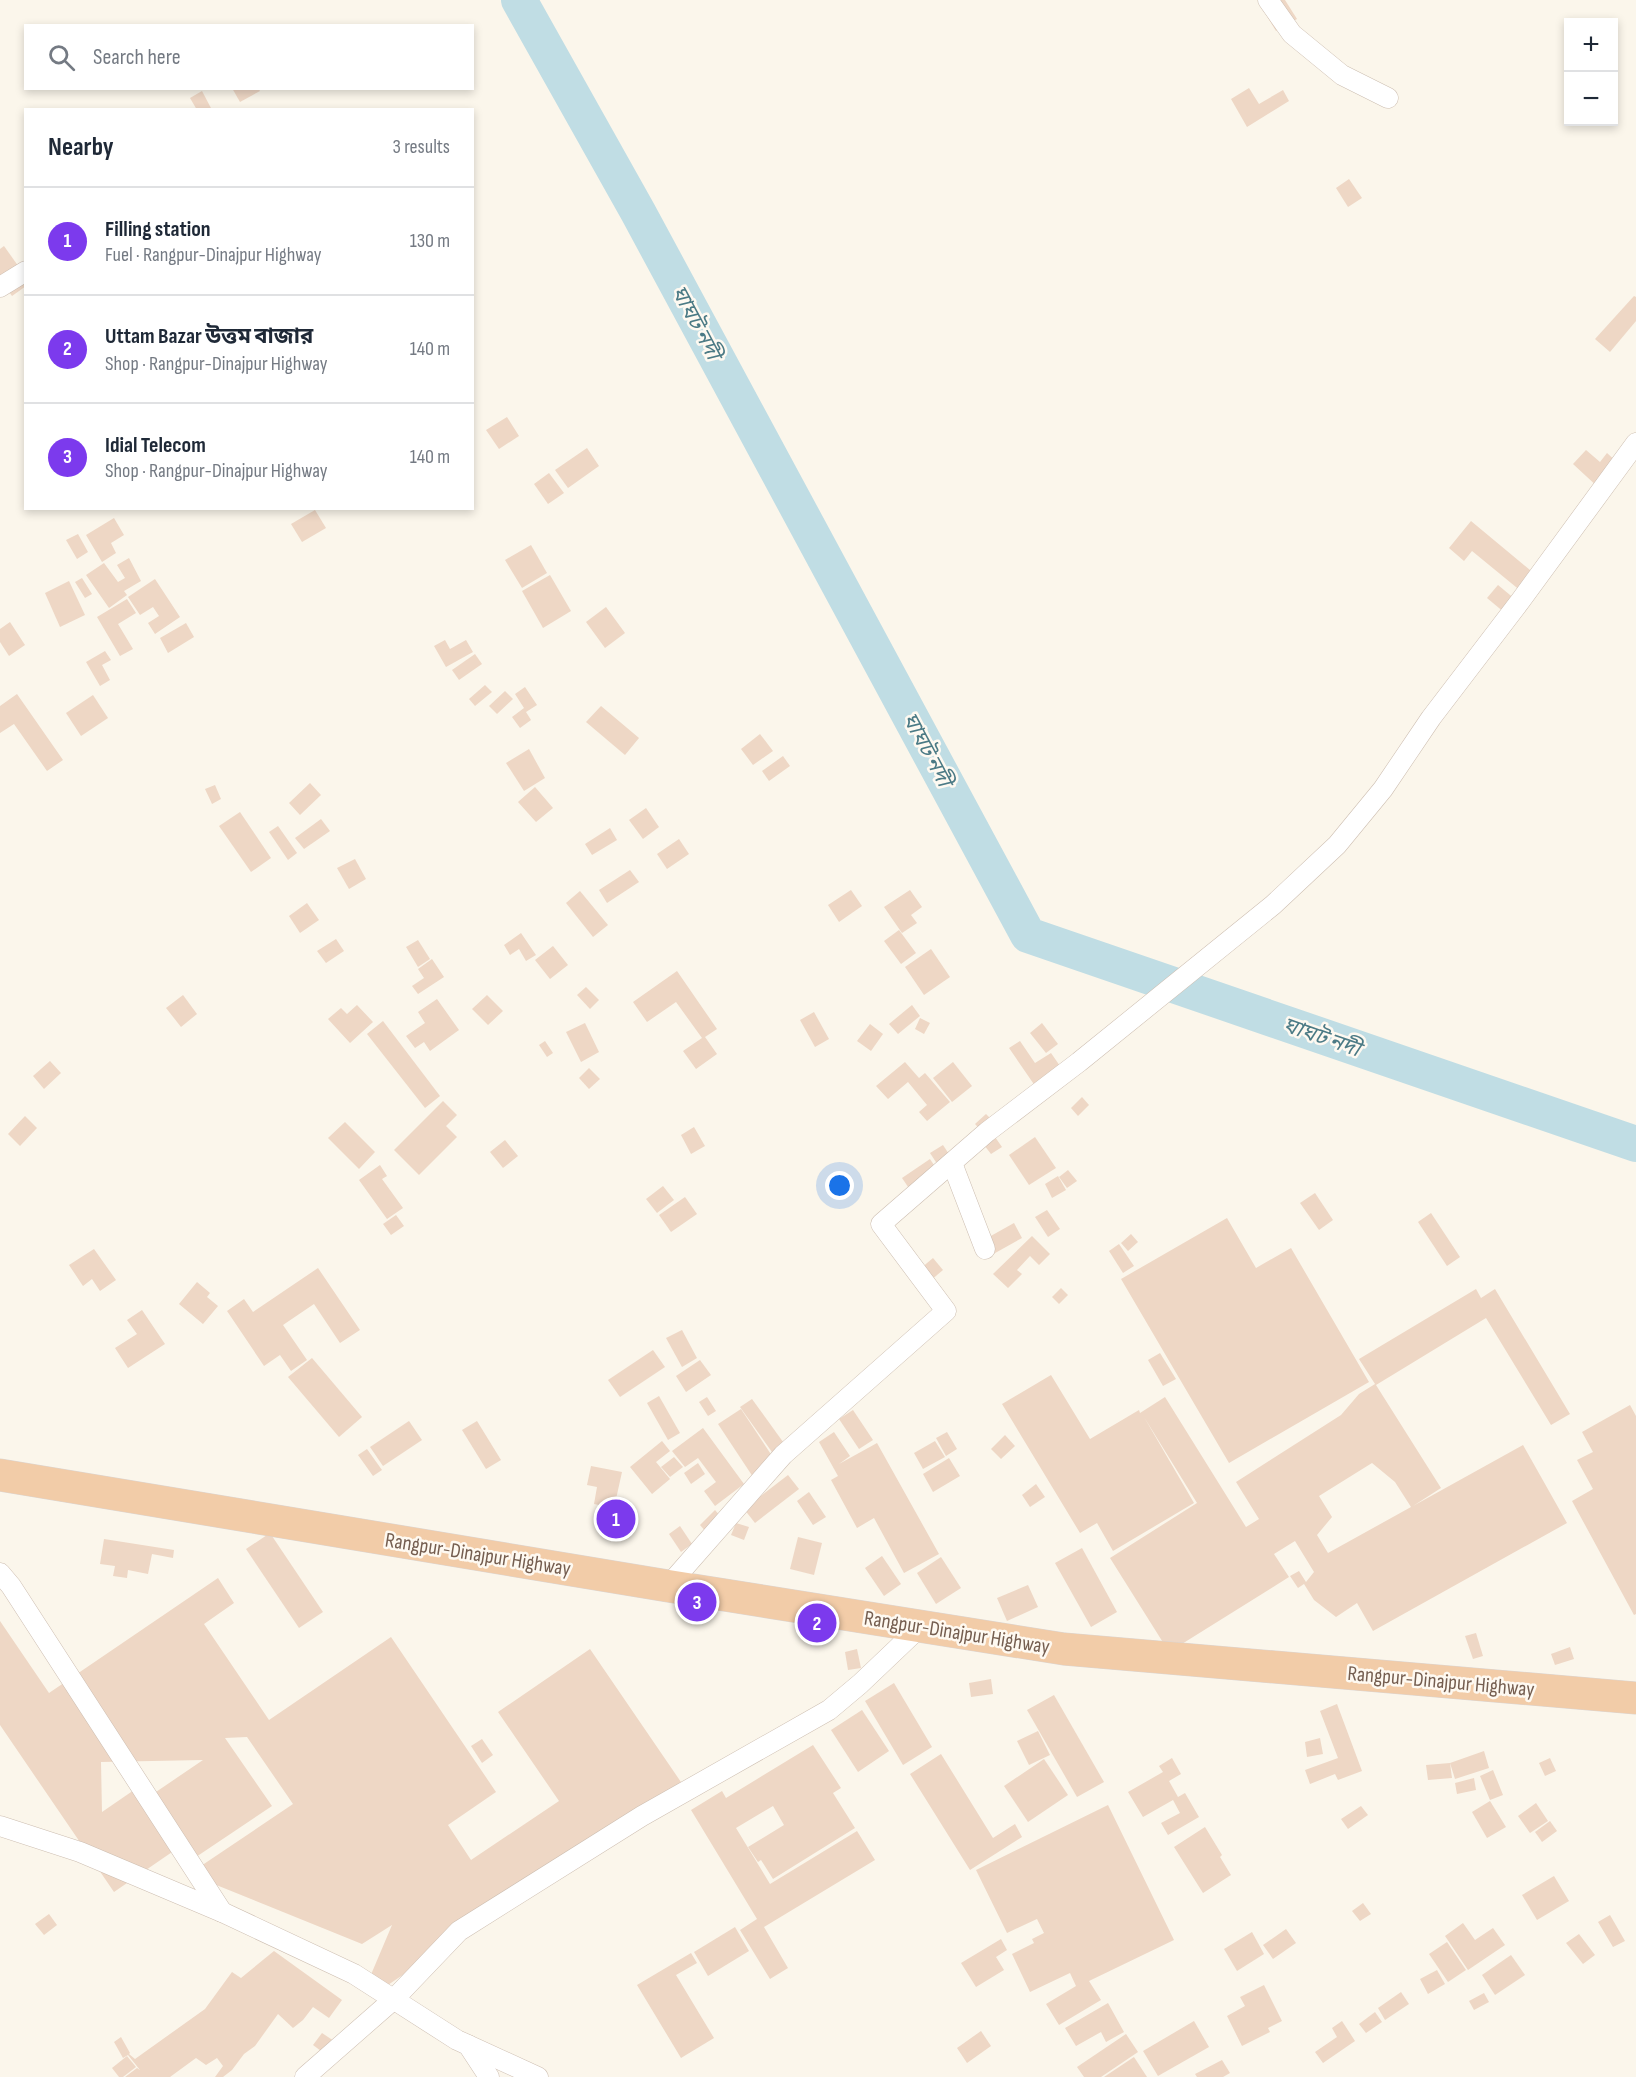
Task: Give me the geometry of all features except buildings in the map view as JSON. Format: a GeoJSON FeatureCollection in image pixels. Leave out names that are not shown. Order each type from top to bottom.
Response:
{"type":"FeatureCollection","features":[{"type":"Feature","properties":{"kind":"highway","name":"Rangpur-Dinajpur Highway"},"geometry":{"type":"LineString","coordinates":[[0,1475],[1064,1649],[1636,1698]]}},
{"type":"Feature","properties":{"kind":"street"},"geometry":{"type":"LineString","coordinates":[[1268,0],[1292,34],[1342,75],[1388,98]]}},
{"type":"Feature","properties":{"kind":"street"},"geometry":{"type":"LineString","coordinates":[[0,287],[24,272]]}},
{"type":"Feature","properties":{"kind":"street"},"geometry":{"type":"LineString","coordinates":[[668,1586],[783,1455],[946,1311],[881,1224],[987,1132],[1079,1062],[1273,905],[1337,845],[1383,789],[1431,718],[1636,443]]}},
{"type":"Feature","properties":{"kind":"street"},"geometry":{"type":"LineString","coordinates":[[952,1163],[985,1249]]}},
{"type":"Feature","properties":{"kind":"street"},"geometry":{"type":"LineString","coordinates":[[0,1573],[222,1912]]}},
{"type":"Feature","properties":{"kind":"street"},"geometry":{"type":"LineString","coordinates":[[305,2077],[394,1999],[459,1931],[642,1816],[829,1710],[921,1626]]}},
{"type":"Feature","properties":{"kind":"street"},"geometry":{"type":"LineString","coordinates":[[0,1826],[80,1852],[222,1912],[354,1974],[468,2045],[538,2077]]}},
{"type":"Feature","properties":{"kind":"street"},"geometry":{"type":"LineString","coordinates":[[468,2045],[489,2077]]}},
{"type":"Feature","properties":{"kind":"waterway","name":"ঘাঘট নদী"},"geometry":{"type":"LineString","coordinates":[[519,0],[638,212],[1028,935],[1636,1144]]}},
{"type":"Feature","properties":{"kind":"place","name":"Filling station"},"geometry":{"type":"Point","coordinates":[616,1519]}},
{"type":"Feature","properties":{"kind":"place","name":"Idial Telecom"},"geometry":{"type":"Point","coordinates":[697,1602]}},
{"type":"Feature","properties":{"kind":"place","name":"Uttam Bazar উত্তম বাজার"},"geometry":{"type":"Point","coordinates":[817,1623]}}]}
